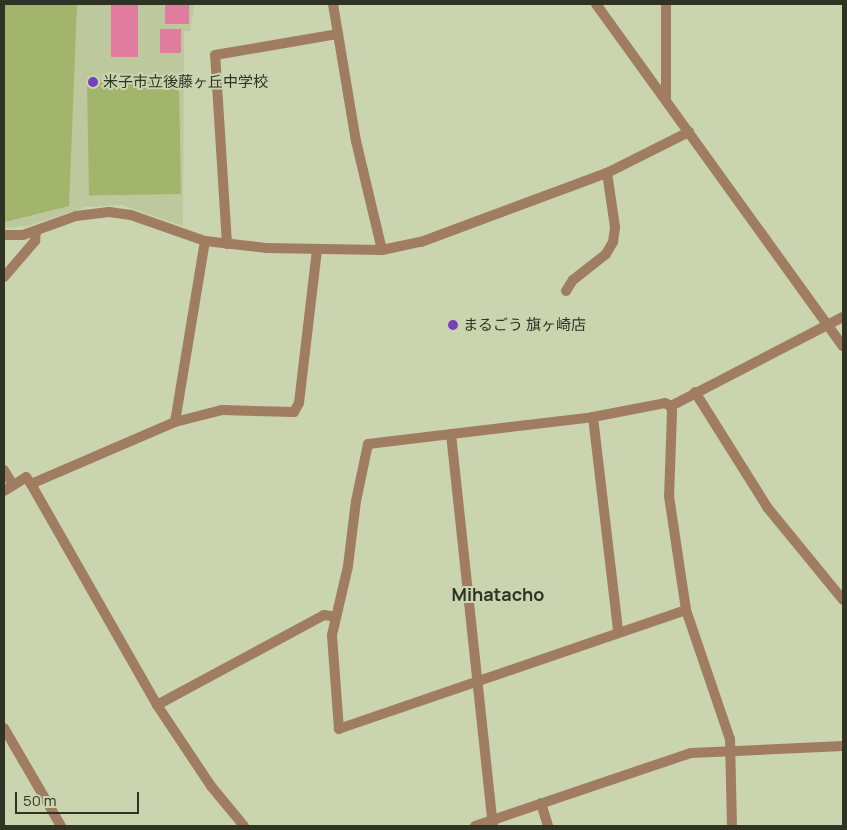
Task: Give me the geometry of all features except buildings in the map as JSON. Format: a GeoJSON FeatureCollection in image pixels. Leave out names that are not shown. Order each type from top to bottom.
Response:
{"type":"FeatureCollection","features":[{"type":"Feature","properties":{"kind":"street"},"geometry":{"type":"LineString","coordinates":[[333,4],[356,141],[382,250]]}},
{"type":"Feature","properties":{"kind":"street"},"geometry":{"type":"LineString","coordinates":[[596,4],[843,346]]}},
{"type":"Feature","properties":{"kind":"street"},"geometry":{"type":"LineString","coordinates":[[666,4],[666,100]]}},
{"type":"Feature","properties":{"kind":"street"},"geometry":{"type":"LineString","coordinates":[[227,244],[215,55],[338,34]]}},
{"type":"Feature","properties":{"kind":"street"},"geometry":{"type":"LineString","coordinates":[[4,235],[36,232],[76,216],[109,212],[131,215],[205,241],[317,250],[382,250],[421,242],[607,173],[689,132]]}},
{"type":"Feature","properties":{"kind":"street"},"geometry":{"type":"LineString","coordinates":[[566,291],[573,280],[606,254],[613,242],[615,227],[607,173]]}},
{"type":"Feature","properties":{"kind":"street"},"geometry":{"type":"LineString","coordinates":[[4,277],[35,240],[36,232]]}},
{"type":"Feature","properties":{"kind":"street"},"geometry":{"type":"LineString","coordinates":[[175,422],[205,241]]}},
{"type":"Feature","properties":{"kind":"street"},"geometry":{"type":"LineString","coordinates":[[31,484],[175,422],[222,410],[294,412],[299,403],[317,250]]}},
{"type":"Feature","properties":{"kind":"street"},"geometry":{"type":"LineString","coordinates":[[670,406],[843,316]]}},
{"type":"Feature","properties":{"kind":"street"},"geometry":{"type":"LineString","coordinates":[[695,392],[766,506],[843,600]]}},
{"type":"Feature","properties":{"kind":"street"},"geometry":{"type":"LineString","coordinates":[[670,406],[665,403],[593,417],[368,444],[332,635],[339,730],[618,631],[686,610]]}},
{"type":"Feature","properties":{"kind":"street"},"geometry":{"type":"LineString","coordinates":[[670,406],[669,496],[686,610],[732,752],[732,826]]}},
{"type":"Feature","properties":{"kind":"street"},"geometry":{"type":"LineString","coordinates":[[593,417],[618,631]]}},
{"type":"Feature","properties":{"kind":"street"},"geometry":{"type":"LineString","coordinates":[[451,434],[493,823]]}},
{"type":"Feature","properties":{"kind":"street"},"geometry":{"type":"LineString","coordinates":[[4,470],[13,485]]}},
{"type":"Feature","properties":{"kind":"street"},"geometry":{"type":"LineString","coordinates":[[4,491],[26,477],[157,705],[211,786],[244,826]]}},
{"type":"Feature","properties":{"kind":"street"},"geometry":{"type":"LineString","coordinates":[[157,705],[324,615],[336,617]]}},
{"type":"Feature","properties":{"kind":"street"},"geometry":{"type":"LineString","coordinates":[[4,728],[61,826]]}},
{"type":"Feature","properties":{"kind":"street"},"geometry":{"type":"LineString","coordinates":[[476,826],[493,823],[541,803],[691,753],[843,746]]}},
{"type":"Feature","properties":{"kind":"street"},"geometry":{"type":"LineString","coordinates":[[541,803],[548,826]]}},
{"type":"Feature","properties":{"kind":"shaded area","name":"米子市立後藤ヶ丘中学校"},"geometry":{"type":"Polygon","coordinates":[[[4,4],[194,4],[190,31],[184,31],[183,226],[122,205],[86,207],[28,226],[4,228],[4,4]]]}},
{"type":"Feature","properties":{"kind":"shaded area"},"geometry":{"type":"Polygon","coordinates":[[[4,4],[77,4],[69,206],[5,222],[4,4]]]}},
{"type":"Feature","properties":{"kind":"shaded area"},"geometry":{"type":"Polygon","coordinates":[[[179,81],[181,194],[89,196],[87,83],[179,81]]]}},
{"type":"Feature","properties":{"kind":"place","name":"米子市立後藤ヶ丘中学校"},"geometry":{"type":"Point","coordinates":[93,82]}},
{"type":"Feature","properties":{"kind":"place","name":"まるごう 旗ヶ崎店"},"geometry":{"type":"Point","coordinates":[453,325]}},
{"type":"Feature","properties":{"kind":"district","name":"Mihatacho"},"geometry":{"type":"Point","coordinates":[498,594]}}]}
